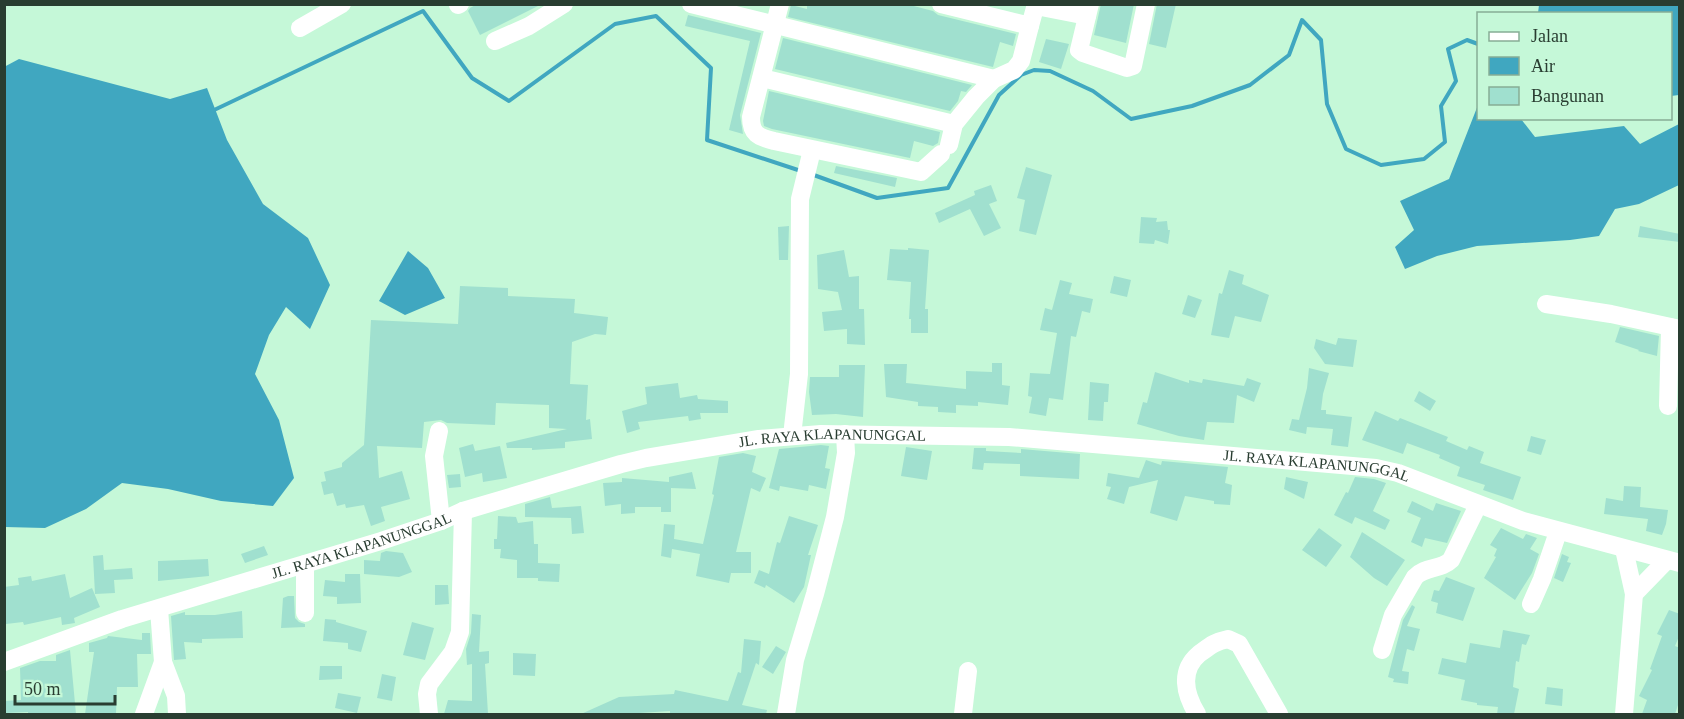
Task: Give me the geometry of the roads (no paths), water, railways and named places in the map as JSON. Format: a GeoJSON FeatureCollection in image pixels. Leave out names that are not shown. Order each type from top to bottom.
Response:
{"type":"FeatureCollection","features":[{"type":"Feature","properties":{"kind":"street"},"geometry":{"type":"LineString","coordinates":[[300,28],[342,4]]}},
{"type":"Feature","properties":{"kind":"street"},"geometry":{"type":"LineString","coordinates":[[495,41],[529,26],[564,4]]}},
{"type":"Feature","properties":{"kind":"street"},"geometry":{"type":"LineString","coordinates":[[692,4],[994,79]]}},
{"type":"Feature","properties":{"kind":"street"},"geometry":{"type":"LineString","coordinates":[[780,4],[751,117],[751,127],[754,133],[810,156],[921,172],[929,167],[945,149],[954,124],[994,79],[1014,70],[1021,61],[1036,5],[1088,10],[1079,50],[1131,68],[1146,4]]}},
{"type":"Feature","properties":{"kind":"street"},"geometry":{"type":"LineString","coordinates":[[941,4],[1030,26]]}},
{"type":"Feature","properties":{"kind":"street"},"geometry":{"type":"LineString","coordinates":[[762,78],[954,124]]}},
{"type":"Feature","properties":{"kind":"street"},"geometry":{"type":"LineString","coordinates":[[792,436],[800,374],[800,199],[810,156]]}},
{"type":"Feature","properties":{"kind":"street"},"geometry":{"type":"LineString","coordinates":[[1546,304],[1611,314],[1675,328],[1668,406]]}},
{"type":"Feature","properties":{"kind":"street"},"geometry":{"type":"LineString","coordinates":[[439,431],[434,456],[441,521]]}},
{"type":"Feature","properties":{"kind":"street"},"geometry":{"type":"LineString","coordinates":[[786,714],[795,660],[836,517],[846,453],[845,434]]}},
{"type":"Feature","properties":{"kind":"street","name":"JL. RAYA KLAPANUNGGAL"},"geometry":{"type":"LineString","coordinates":[[4,662],[122,620],[441,521],[463,511],[646,458],[759,438],[792,436],[845,434],[1009,437],[1376,468],[1398,473],[1478,505],[1558,532],[1673,562]]}},
{"type":"Feature","properties":{"kind":"street"},"geometry":{"type":"LineString","coordinates":[[1382,650],[1393,615],[1415,577],[1419,572],[1446,565],[1451,560],[1478,505]]}},
{"type":"Feature","properties":{"kind":"street"},"geometry":{"type":"LineString","coordinates":[[429,714],[427,694],[429,684],[453,652],[460,632],[463,511]]}},
{"type":"Feature","properties":{"kind":"street"},"geometry":{"type":"LineString","coordinates":[[1531,604],[1558,532]]}},
{"type":"Feature","properties":{"kind":"street"},"geometry":{"type":"LineString","coordinates":[[1624,549],[1634,594],[1624,714]]}},
{"type":"Feature","properties":{"kind":"street"},"geometry":{"type":"LineString","coordinates":[[1634,594],[1673,562]]}},
{"type":"Feature","properties":{"kind":"street"},"geometry":{"type":"LineString","coordinates":[[305,564],[305,613]]}},
{"type":"Feature","properties":{"kind":"street"},"geometry":{"type":"LineString","coordinates":[[159,609],[163,662],[176,696],[177,714]]}},
{"type":"Feature","properties":{"kind":"street"},"geometry":{"type":"LineString","coordinates":[[1197,714],[1185,686],[1186,673],[1191,661],[1214,642],[1228,639],[1239,644],[1279,714]]}},
{"type":"Feature","properties":{"kind":"street"},"geometry":{"type":"LineString","coordinates":[[144,714],[163,662]]}},
{"type":"Feature","properties":{"kind":"street"},"geometry":{"type":"LineString","coordinates":[[963,714],[968,671]]}},
{"type":"Feature","properties":{"kind":"water"},"geometry":{"type":"Polygon","coordinates":[[[1539,5],[1679,5],[1679,95],[1672,96],[1672,12],[1538,12],[1539,5]]]}},
{"type":"Feature","properties":{"kind":"water"},"geometry":{"type":"Polygon","coordinates":[[[19,59],[170,99],[207,88],[227,140],[263,204],[308,238],[330,285],[310,329],[286,307],[269,335],[255,374],[279,420],[294,478],[273,506],[221,501],[168,489],[122,483],[86,509],[45,528],[5,527],[4,67],[19,59]]]}},
{"type":"Feature","properties":{"kind":"water"},"geometry":{"type":"Polygon","coordinates":[[[1477,108],[1477,120],[1522,120],[1535,137],[1624,126],[1640,144],[1679,124],[1679,185],[1639,204],[1615,209],[1599,236],[1477,246],[1437,256],[1405,269],[1395,247],[1414,230],[1400,201],[1449,179],[1477,108]]]}},
{"type":"Feature","properties":{"kind":"water"},"geometry":{"type":"Polygon","coordinates":[[[408,251],[428,268],[445,298],[405,315],[379,301],[408,251]]]}},
{"type":"Feature","properties":{"kind":"waterway"},"geometry":{"type":"LineString","coordinates":[[212,111],[423,11],[472,78],[509,101],[615,24],[656,16],[711,68],[707,140],[801,171]]}},
{"type":"Feature","properties":{"kind":"waterway"},"geometry":{"type":"LineString","coordinates":[[811,174],[877,198],[948,188],[999,95],[1021,75],[1034,70],[1050,71],[1093,91],[1131,119],[1192,106],[1250,85],[1289,55],[1302,20],[1321,40],[1327,104],[1346,149],[1381,165],[1424,159],[1445,142],[1441,106],[1456,81],[1448,49],[1467,40],[1477,44]]}}]}
